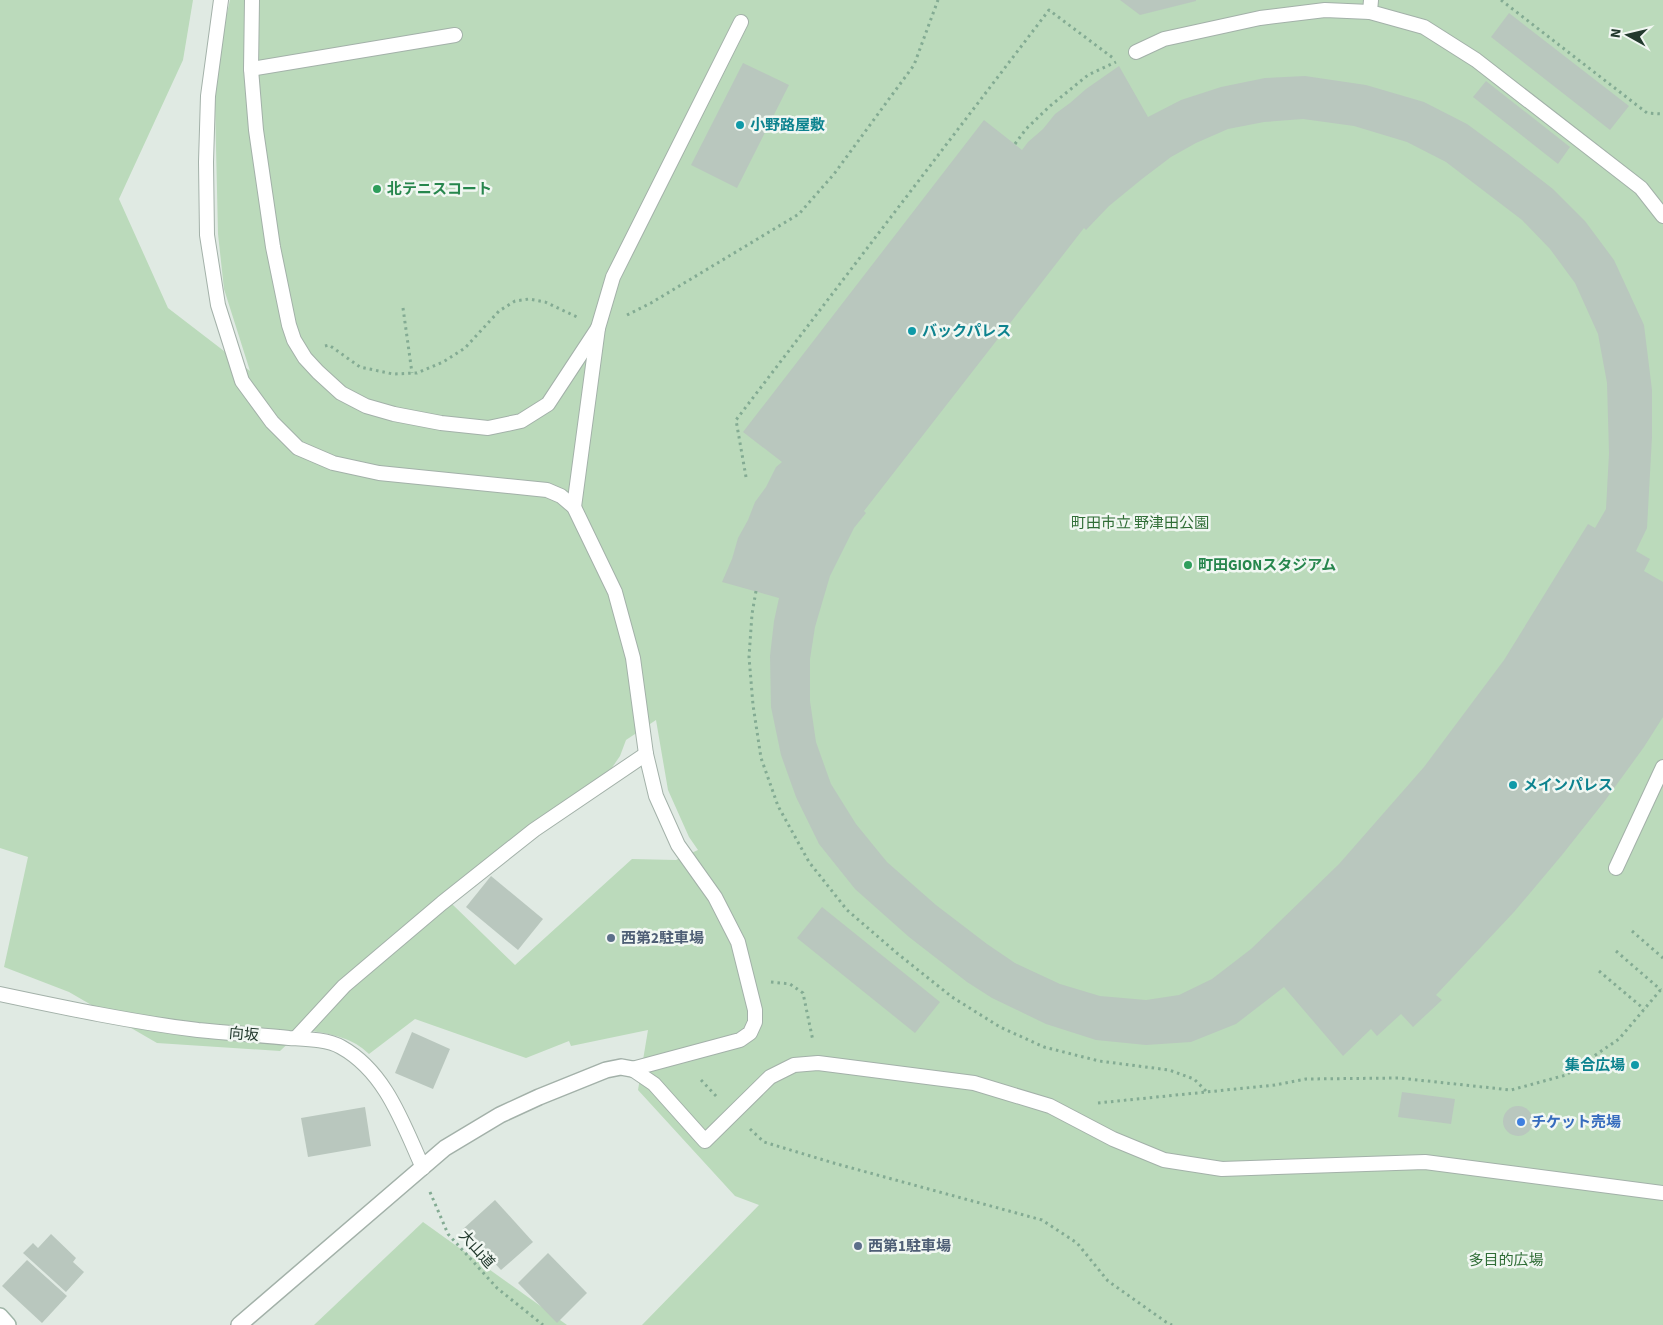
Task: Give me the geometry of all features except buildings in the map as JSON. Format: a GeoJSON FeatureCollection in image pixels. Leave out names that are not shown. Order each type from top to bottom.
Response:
{"type":"FeatureCollection","features":[{"type":"Feature","properties":{"kind":"street"},"geometry":{"type":"LineString","coordinates":[[239,1325],[445,1148],[500,1115],[531,1100],[606,1070],[621,1067],[632,1068]]}},
{"type":"Feature","properties":{"kind":"street"},"geometry":{"type":"LineString","coordinates":[[0,1316],[8,1325]]}},
{"type":"Feature","properties":{"kind":"lane"},"geometry":{"type":"LineString","coordinates":[[221,0],[208,96],[206,162],[207,234],[218,305],[242,381],[272,422],[298,448],[333,463],[379,473],[547,490],[561,496],[574,507],[615,592],[633,658],[646,754],[656,796],[678,845],[715,897],[738,942],[755,1010],[755,1022],[750,1033],[740,1040],[632,1068]]}},
{"type":"Feature","properties":{"kind":"lane"},"geometry":{"type":"LineString","coordinates":[[252,0],[251,69],[256,130],[273,247],[289,324],[294,340],[305,358],[341,392],[366,406],[394,414],[441,423],[488,428],[521,421],[548,404],[598,328]]}},
{"type":"Feature","properties":{"kind":"lane"},"geometry":{"type":"LineString","coordinates":[[1136,52],[1164,39],[1260,18],[1370,6],[1424,27],[1476,60],[1642,188],[1663,216]]}},
{"type":"Feature","properties":{"kind":"lane"},"geometry":{"type":"LineString","coordinates":[[574,507],[598,328],[613,277],[740,22]]}},
{"type":"Feature","properties":{"kind":"lane"},"geometry":{"type":"LineString","coordinates":[[251,69],[455,35]]}},
{"type":"Feature","properties":{"kind":"lane"},"geometry":{"type":"LineString","coordinates":[[296,1038],[344,986],[442,903],[534,830],[646,754]]}},
{"type":"Feature","properties":{"kind":"lane"},"geometry":{"type":"LineString","coordinates":[[1616,868],[1663,767]]}},
{"type":"Feature","properties":{"kind":"lane","name":"向坂"},"geometry":{"type":"LineString","coordinates":[[0,994],[112,1017],[198,1030],[316,1040],[340,1046],[363,1063],[381,1082],[396,1109],[423,1168]]}},
{"type":"Feature","properties":{"kind":"lane"},"geometry":{"type":"LineString","coordinates":[[632,1068],[654,1084],[705,1141],[770,1077],[794,1065],[818,1063],[974,1083],[1050,1106],[1114,1139],[1164,1160],[1222,1169],[1425,1162],[1663,1192]]}},
{"type":"Feature","properties":{"kind":"path"},"geometry":{"type":"LineString","coordinates":[[305,358],[329,345],[360,367],[393,374],[417,373],[443,362],[465,348],[499,311],[515,301],[545,302],[598,328],[650,304],[799,214],[834,174],[914,65],[938,0]]}},
{"type":"Feature","properties":{"kind":"path"},"geometry":{"type":"LineString","coordinates":[[1501,0],[1647,114],[1663,114]]}},
{"type":"Feature","properties":{"kind":"path"},"geometry":{"type":"LineString","coordinates":[[746,477],[736,420],[1049,10],[1117,61]]}},
{"type":"Feature","properties":{"kind":"path"},"geometry":{"type":"LineString","coordinates":[[1015,144],[1026,129],[1080,81],[1088,75],[1136,52]]}},
{"type":"Feature","properties":{"kind":"path"},"geometry":{"type":"LineString","coordinates":[[403,308],[412,373]]}},
{"type":"Feature","properties":{"kind":"path"},"geometry":{"type":"LineString","coordinates":[[756,591],[752,614],[749,657],[752,705],[761,758],[778,806],[810,862],[847,910],[952,997],[1000,1027],[1044,1047],[1099,1061],[1169,1070],[1194,1079],[1206,1092]]}},
{"type":"Feature","properties":{"kind":"path"},"geometry":{"type":"LineString","coordinates":[[1632,931],[1663,958]]}},
{"type":"Feature","properties":{"kind":"path"},"geometry":{"type":"LineString","coordinates":[[1093,1103],[1275,1085],[1306,1079],[1399,1078],[1511,1090],[1566,1075],[1619,1039],[1662,988],[1616,951]]}},
{"type":"Feature","properties":{"kind":"path"},"geometry":{"type":"LineString","coordinates":[[1599,970],[1644,1009]]}},
{"type":"Feature","properties":{"kind":"path"},"geometry":{"type":"LineString","coordinates":[[749,986],[761,983],[790,984],[803,993],[818,1063]]}},
{"type":"Feature","properties":{"kind":"path"},"geometry":{"type":"LineString","coordinates":[[701,1080],[733,1114],[764,1142],[1042,1220],[1077,1243],[1108,1281],[1172,1325]]}},
{"type":"Feature","properties":{"kind":"path","name":"大山道"},"geometry":{"type":"LineString","coordinates":[[423,1168],[431,1194],[448,1234],[497,1288],[543,1325]]}},
{"type":"Feature","properties":{"kind":"green space","name":"町田市立 野津田公園"},"geometry":{"type":"Polygon","coordinates":[[[0,0],[193,0],[183,60],[119,199],[168,308],[250,371],[224,289],[218,234],[215,104],[220,44],[230,0],[1663,0],[1663,1325],[642,1325],[759,1205],[735,1196],[638,1090],[648,1030],[571,1046],[569,1041],[526,1058],[415,1019],[369,1054],[349,1040],[311,1031],[352,988],[452,904],[515,965],[632,859],[676,860],[698,850],[689,837],[668,790],[656,720],[626,740],[620,756],[609,772],[439,901],[280,1051],[157,1043],[69,992],[4,967],[28,857],[0,848],[0,0]]]}},
{"type":"Feature","properties":{"kind":"green space"},"geometry":{"type":"Polygon","coordinates":[[[423,1222],[567,1325],[314,1325],[423,1222]]]}},
{"type":"Feature","properties":{"kind":"place","name":"小野路屋敷"},"geometry":{"type":"Point","coordinates":[740,125]}},
{"type":"Feature","properties":{"kind":"place","name":"北テニスコート"},"geometry":{"type":"Point","coordinates":[377,189]}},
{"type":"Feature","properties":{"kind":"place","name":"バックパレス"},"geometry":{"type":"Point","coordinates":[912,331]}},
{"type":"Feature","properties":{"kind":"place","name":"町田GIONスタジアム"},"geometry":{"type":"Point","coordinates":[1188,565]}},
{"type":"Feature","properties":{"kind":"place","name":"メインパレス"},"geometry":{"type":"Point","coordinates":[1513,785]}},
{"type":"Feature","properties":{"kind":"place","name":"西第2駐車場"},"geometry":{"type":"Point","coordinates":[611,938]}},
{"type":"Feature","properties":{"kind":"place","name":"集合広場"},"geometry":{"type":"Point","coordinates":[1635,1065]}},
{"type":"Feature","properties":{"kind":"place","name":"チケット売場"},"geometry":{"type":"Point","coordinates":[1521,1122]}},
{"type":"Feature","properties":{"kind":"place","name":"西第1駐車場"},"geometry":{"type":"Point","coordinates":[858,1246]}},
{"type":"Feature","properties":{"kind":"park label","name":"多目的広場"},"geometry":{"type":"Point","coordinates":[1506,1260]}}]}
